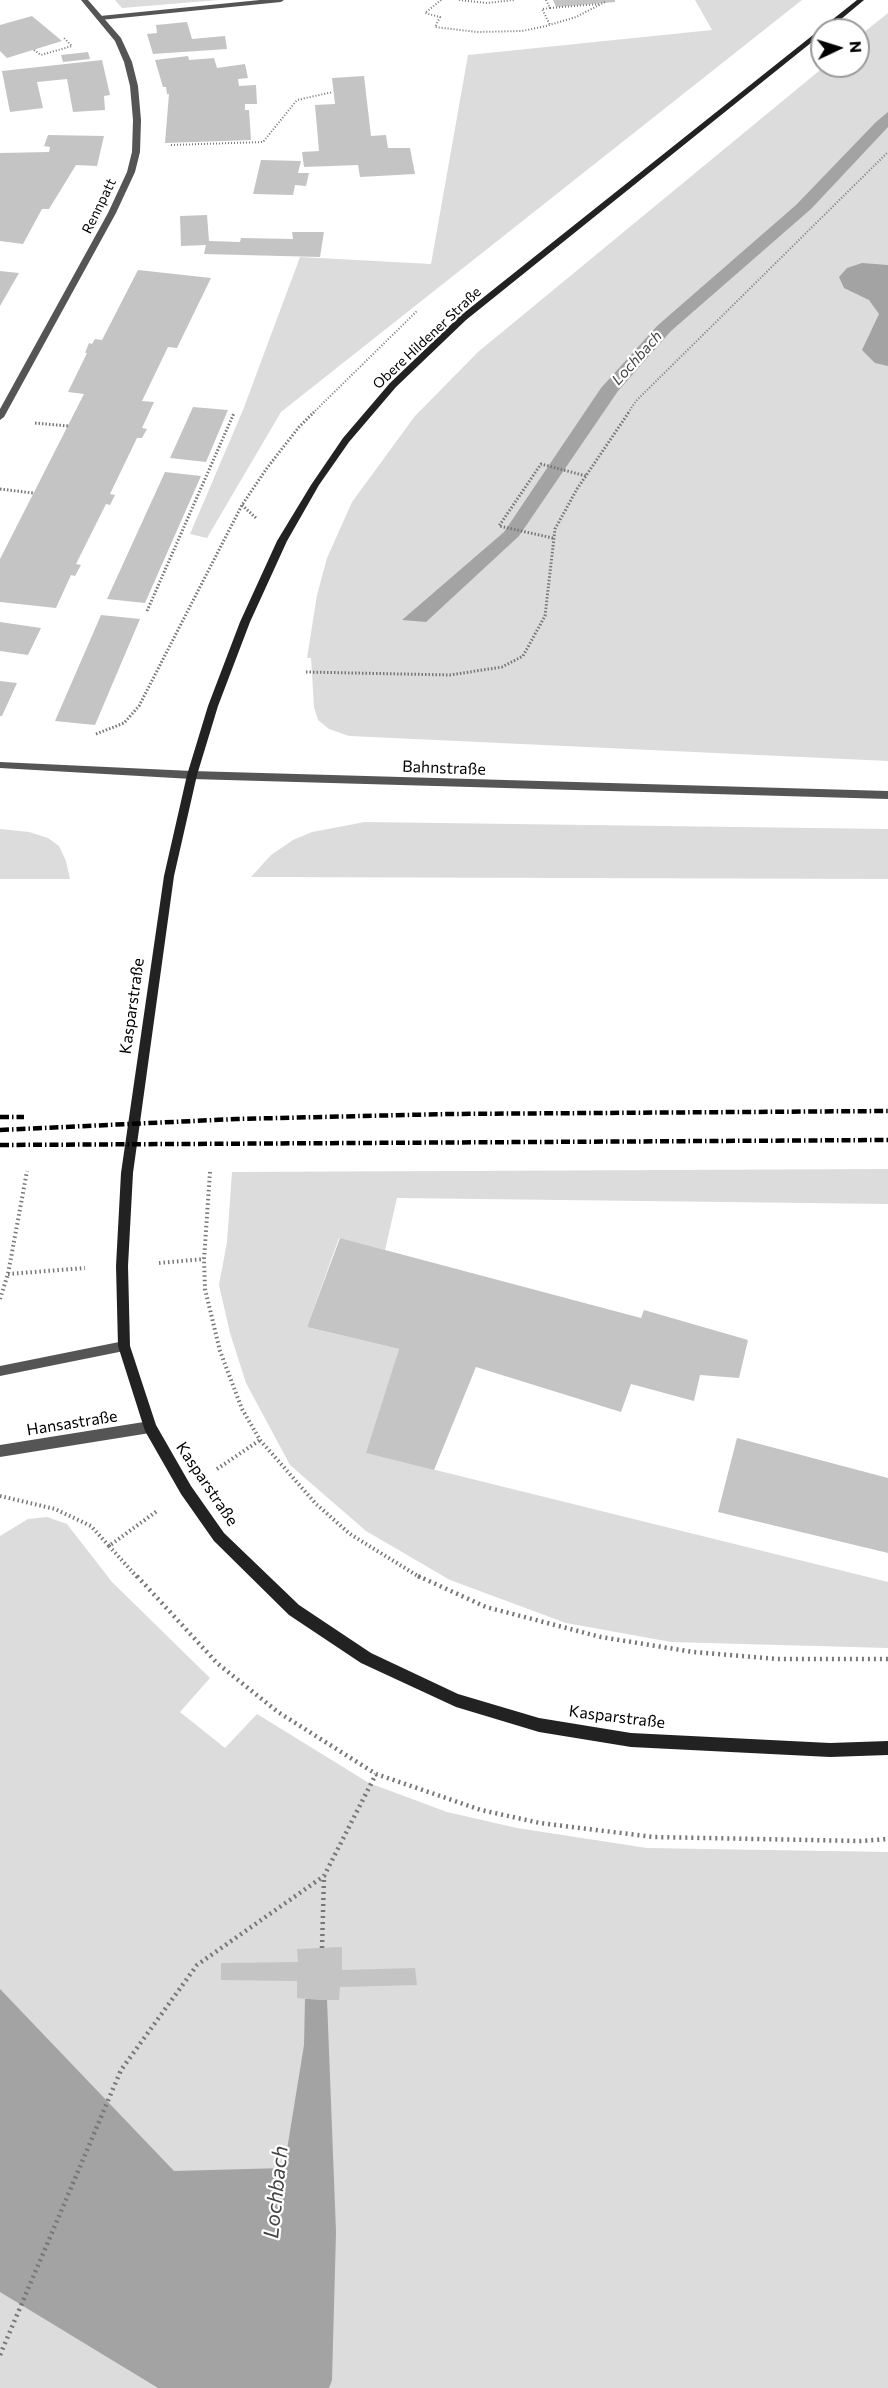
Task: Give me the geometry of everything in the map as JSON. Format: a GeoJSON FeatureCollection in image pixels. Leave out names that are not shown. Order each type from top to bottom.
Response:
{"type":"FeatureCollection","features":[{"type":"Feature","properties":{"kind":"main road","name":"Obere Hildener Straße"},"geometry":{"type":"LineString","coordinates":[[839,18],[861,0]]}},
{"type":"Feature","properties":{"kind":"main road","name":"Obere Hildener Straße"},"geometry":{"type":"LineString","coordinates":[[192,775],[213,706],[282,541],[334,458],[393,385],[464,318],[810,41]]}},
{"type":"Feature","properties":{"kind":"main road","name":"Kasparstraße"},"geometry":{"type":"LineString","coordinates":[[192,775],[167,888],[127,1173],[122,1266],[124,1346],[150,1427],[186,1490],[219,1537],[294,1610],[366,1658],[456,1700],[540,1725],[631,1740],[830,1750],[888,1748]]}},
{"type":"Feature","properties":{"kind":"street","name":"Rennpatt"},"geometry":{"type":"LineString","coordinates":[[0,417],[112,213],[131,172],[137,146],[135,98],[128,62],[118,40],[84,0]]}},
{"type":"Feature","properties":{"kind":"street"},"geometry":{"type":"LineString","coordinates":[[100,18],[281,0]]}},
{"type":"Feature","properties":{"kind":"street","name":"Bahnstraße"},"geometry":{"type":"LineString","coordinates":[[0,765],[192,775],[888,795]]}},
{"type":"Feature","properties":{"kind":"street"},"geometry":{"type":"LineString","coordinates":[[0,1371],[124,1346]]}},
{"type":"Feature","properties":{"kind":"street","name":"Hansastraße"},"geometry":{"type":"LineString","coordinates":[[0,1451],[150,1427]]}},
{"type":"Feature","properties":{"kind":"path"},"geometry":{"type":"LineString","coordinates":[[441,0],[425,13],[440,17],[435,27],[485,32],[522,30],[550,25],[576,17],[604,3],[542,9],[550,25]]}},
{"type":"Feature","properties":{"kind":"path"},"geometry":{"type":"LineString","coordinates":[[459,0],[487,3],[514,0]]}},
{"type":"Feature","properties":{"kind":"path"},"geometry":{"type":"LineString","coordinates":[[546,0],[550,8]]}},
{"type":"Feature","properties":{"kind":"path"},"geometry":{"type":"LineString","coordinates":[[34,50],[41,55],[72,45],[64,38]]}},
{"type":"Feature","properties":{"kind":"path"},"geometry":{"type":"LineString","coordinates":[[137,146],[263,142],[297,100],[333,92]]}},
{"type":"Feature","properties":{"kind":"path"},"geometry":{"type":"LineString","coordinates":[[306,672],[450,675],[502,667],[523,656],[545,616],[555,529],[586,476],[636,401],[888,152]]}},
{"type":"Feature","properties":{"kind":"path"},"geometry":{"type":"LineString","coordinates":[[147,611],[234,413]]}},
{"type":"Feature","properties":{"kind":"path"},"geometry":{"type":"LineString","coordinates":[[553,538],[499,526],[541,464],[586,476]]}},
{"type":"Feature","properties":{"kind":"path"},"geometry":{"type":"LineString","coordinates":[[0,489],[33,493]]}},
{"type":"Feature","properties":{"kind":"path"},"geometry":{"type":"LineString","coordinates":[[139,706],[242,505]]}},
{"type":"Feature","properties":{"kind":"path"},"geometry":{"type":"LineString","coordinates":[[0,1299],[8,1274],[27,1171]]}},
{"type":"Feature","properties":{"kind":"path"},"geometry":{"type":"LineString","coordinates":[[210,1172],[204,1259],[205,1289],[220,1352],[242,1409],[260,1440],[316,1504],[350,1534],[411,1573],[486,1606],[601,1637],[693,1652],[777,1659],[888,1659]]}},
{"type":"Feature","properties":{"kind":"path"},"geometry":{"type":"LineString","coordinates":[[8,1274],[204,1259]]}},
{"type":"Feature","properties":{"kind":"path"},"geometry":{"type":"LineString","coordinates":[[109,1546],[260,1440]]}},
{"type":"Feature","properties":{"kind":"path"},"geometry":{"type":"LineString","coordinates":[[0,1496],[55,1509],[91,1526],[217,1663],[278,1712],[376,1774],[481,1810],[540,1823],[653,1837],[861,1841],[888,1839]]}},
{"type":"Feature","properties":{"kind":"path"},"geometry":{"type":"LineString","coordinates":[[322,1948],[324,1876],[376,1774]]}},
{"type":"Feature","properties":{"kind":"path"},"geometry":{"type":"LineString","coordinates":[[0,2355],[121,2070],[197,1965],[324,1876]]}},
{"type":"Feature","properties":{"kind":"shaded area"},"geometry":{"type":"Polygon","coordinates":[[[115,0],[219,0],[122,8],[115,0]]]}},
{"type":"Feature","properties":{"kind":"shaded area"},"geometry":{"type":"Polygon","coordinates":[[[695,0],[802,0],[281,412],[207,538],[190,534],[243,410],[300,257],[431,264],[468,55],[712,30],[695,0]]]}},
{"type":"Feature","properties":{"kind":"shaded area"},"geometry":{"type":"Polygon","coordinates":[[[888,13],[888,761],[349,736],[329,729],[318,720],[314,707],[311,658],[307,658],[317,595],[327,558],[352,502],[415,416],[478,352],[810,78],[870,78],[870,27],[888,13]]]}},
{"type":"Feature","properties":{"kind":"shaded area"},"geometry":{"type":"Polygon","coordinates":[[[365,822],[888,829],[888,879],[251,877],[271,855],[293,840],[312,832],[365,822]]]}},
{"type":"Feature","properties":{"kind":"shaded area"},"geometry":{"type":"Polygon","coordinates":[[[0,829],[29,832],[48,838],[59,846],[66,861],[70,879],[0,879],[0,829]]]}},
{"type":"Feature","properties":{"kind":"shaded area"},"geometry":{"type":"Polygon","coordinates":[[[888,1169],[888,1204],[397,1198],[385,1250],[339,1238],[307,1327],[399,1349],[367,1453],[888,1582],[888,1648],[671,1642],[566,1623],[450,1580],[366,1531],[290,1465],[246,1383],[230,1333],[219,1285],[227,1242],[232,1172],[888,1169]]]}},
{"type":"Feature","properties":{"kind":"shaded area"},"geometry":{"type":"Polygon","coordinates":[[[47,1517],[67,1524],[112,1582],[210,1678],[180,1712],[225,1748],[257,1714],[369,1783],[447,1812],[517,1828],[647,1848],[888,1852],[888,2388],[0,2388],[0,1536],[28,1519],[47,1517]]]}},
{"type":"Feature","properties":{"kind":"water","name":"Lochbach"},"geometry":{"type":"Polygon","coordinates":[[[888,112],[888,127],[811,209],[671,331],[618,391],[519,536],[426,622],[402,620],[504,532],[601,388],[657,326],[796,205],[888,112]]]}},
{"type":"Feature","properties":{"kind":"water"},"geometry":{"type":"Polygon","coordinates":[[[862,263],[888,265],[888,366],[875,363],[862,350],[879,314],[869,300],[844,288],[839,277],[847,268],[862,263]]]}},
{"type":"Feature","properties":{"kind":"water","name":"Lochbach"},"geometry":{"type":"Polygon","coordinates":[[[0,1989],[174,2171],[284,2168],[304,2045],[305,1999],[327,1999],[336,2232],[332,2380],[329,2388],[158,2388],[0,2292],[0,1989]]]}},
{"type":"Feature","properties":{"kind":"building"},"geometry":{"type":"Polygon","coordinates":[[[553,0],[615,0],[615,2],[556,7],[553,0]]]}},
{"type":"Feature","properties":{"kind":"building"},"geometry":{"type":"Polygon","coordinates":[[[32,16],[62,41],[7,58],[0,51],[0,25],[32,16]]]}},
{"type":"Feature","properties":{"kind":"building"},"geometry":{"type":"Polygon","coordinates":[[[187,22],[192,39],[225,36],[227,49],[153,54],[147,34],[157,33],[156,25],[187,22]]]}},
{"type":"Feature","properties":{"kind":"building"},"geometry":{"type":"Polygon","coordinates":[[[88,52],[90,59],[63,62],[61,55],[88,52]]]}},
{"type":"Feature","properties":{"kind":"building"},"geometry":{"type":"Polygon","coordinates":[[[188,56],[189,60],[214,58],[217,68],[245,64],[248,78],[238,79],[239,86],[256,85],[257,104],[245,104],[245,110],[249,110],[251,140],[165,143],[169,94],[167,94],[166,87],[163,87],[155,60],[188,56]]]}},
{"type":"Feature","properties":{"kind":"building"},"geometry":{"type":"Polygon","coordinates":[[[102,60],[110,95],[104,96],[105,110],[73,112],[67,79],[37,82],[43,108],[10,112],[2,71],[102,60]]]}},
{"type":"Feature","properties":{"kind":"building"},"geometry":{"type":"Polygon","coordinates":[[[364,76],[371,136],[386,135],[388,148],[410,148],[415,174],[360,177],[358,165],[304,167],[302,152],[319,151],[315,105],[335,104],[332,78],[364,76]]]}},
{"type":"Feature","properties":{"kind":"building"},"geometry":{"type":"Polygon","coordinates":[[[48,135],[104,136],[97,166],[76,165],[49,209],[42,209],[23,244],[0,241],[0,153],[49,152],[50,147],[44,146],[48,135]]]}},
{"type":"Feature","properties":{"kind":"building"},"geometry":{"type":"Polygon","coordinates":[[[261,160],[301,161],[298,173],[309,173],[306,186],[295,185],[293,195],[253,194],[261,160]]]}},
{"type":"Feature","properties":{"kind":"building"},"geometry":{"type":"Polygon","coordinates":[[[207,215],[209,241],[240,242],[241,238],[293,239],[292,232],[324,232],[320,257],[204,254],[206,245],[181,246],[180,216],[207,215]]]}},
{"type":"Feature","properties":{"kind":"building"},"geometry":{"type":"Polygon","coordinates":[[[138,270],[211,278],[177,348],[168,347],[142,401],[154,402],[142,428],[147,429],[142,438],[137,438],[110,494],[115,495],[110,505],[106,504],[76,564],[81,565],[75,576],[71,575],[56,608],[0,602],[0,559],[84,394],[68,392],[87,353],[85,353],[89,343],[92,344],[95,339],[102,340],[138,270]]]}},
{"type":"Feature","properties":{"kind":"building"},"geometry":{"type":"Polygon","coordinates":[[[0,271],[19,273],[0,306],[0,271]]]}},
{"type":"Feature","properties":{"kind":"building"},"geometry":{"type":"Polygon","coordinates":[[[193,407],[228,410],[206,462],[170,458],[193,407]]]}},
{"type":"Feature","properties":{"kind":"building"},"geometry":{"type":"Polygon","coordinates":[[[165,472],[201,476],[145,603],[107,599],[165,472]]]}},
{"type":"Feature","properties":{"kind":"building"},"geometry":{"type":"Polygon","coordinates":[[[101,615],[140,619],[95,725],[55,721],[101,615]]]}},
{"type":"Feature","properties":{"kind":"building"},"geometry":{"type":"Polygon","coordinates":[[[0,622],[41,628],[28,655],[0,651],[0,622]]]}},
{"type":"Feature","properties":{"kind":"building"},"geometry":{"type":"Polygon","coordinates":[[[0,681],[17,683],[2,716],[0,716],[0,681]]]}},
{"type":"Feature","properties":{"kind":"building"},"geometry":{"type":"Polygon","coordinates":[[[340,1238],[641,1318],[644,1310],[748,1340],[739,1378],[700,1375],[694,1401],[631,1384],[621,1412],[476,1367],[434,1470],[366,1453],[399,1349],[307,1327],[340,1238]]]}},
{"type":"Feature","properties":{"kind":"building"},"geometry":{"type":"Polygon","coordinates":[[[737,1438],[888,1478],[888,1553],[718,1512],[737,1438]]]}},
{"type":"Feature","properties":{"kind":"building"},"geometry":{"type":"Polygon","coordinates":[[[342,1947],[342,1970],[415,1968],[417,1985],[340,1987],[339,2000],[319,2000],[297,1998],[297,1981],[221,1980],[221,1963],[298,1962],[297,1949],[342,1947]]]}},
{"type":"Feature","properties":{"kind":"railway"},"geometry":{"type":"LineString","coordinates":[[0,1130],[236,1119],[448,1114],[888,1111]]}},
{"type":"Feature","properties":{"kind":"railway"},"geometry":{"type":"LineString","coordinates":[[0,1117],[24,1117]]}},
{"type":"Feature","properties":{"kind":"railway"},"geometry":{"type":"LineString","coordinates":[[0,1145],[888,1140]]}}]}
